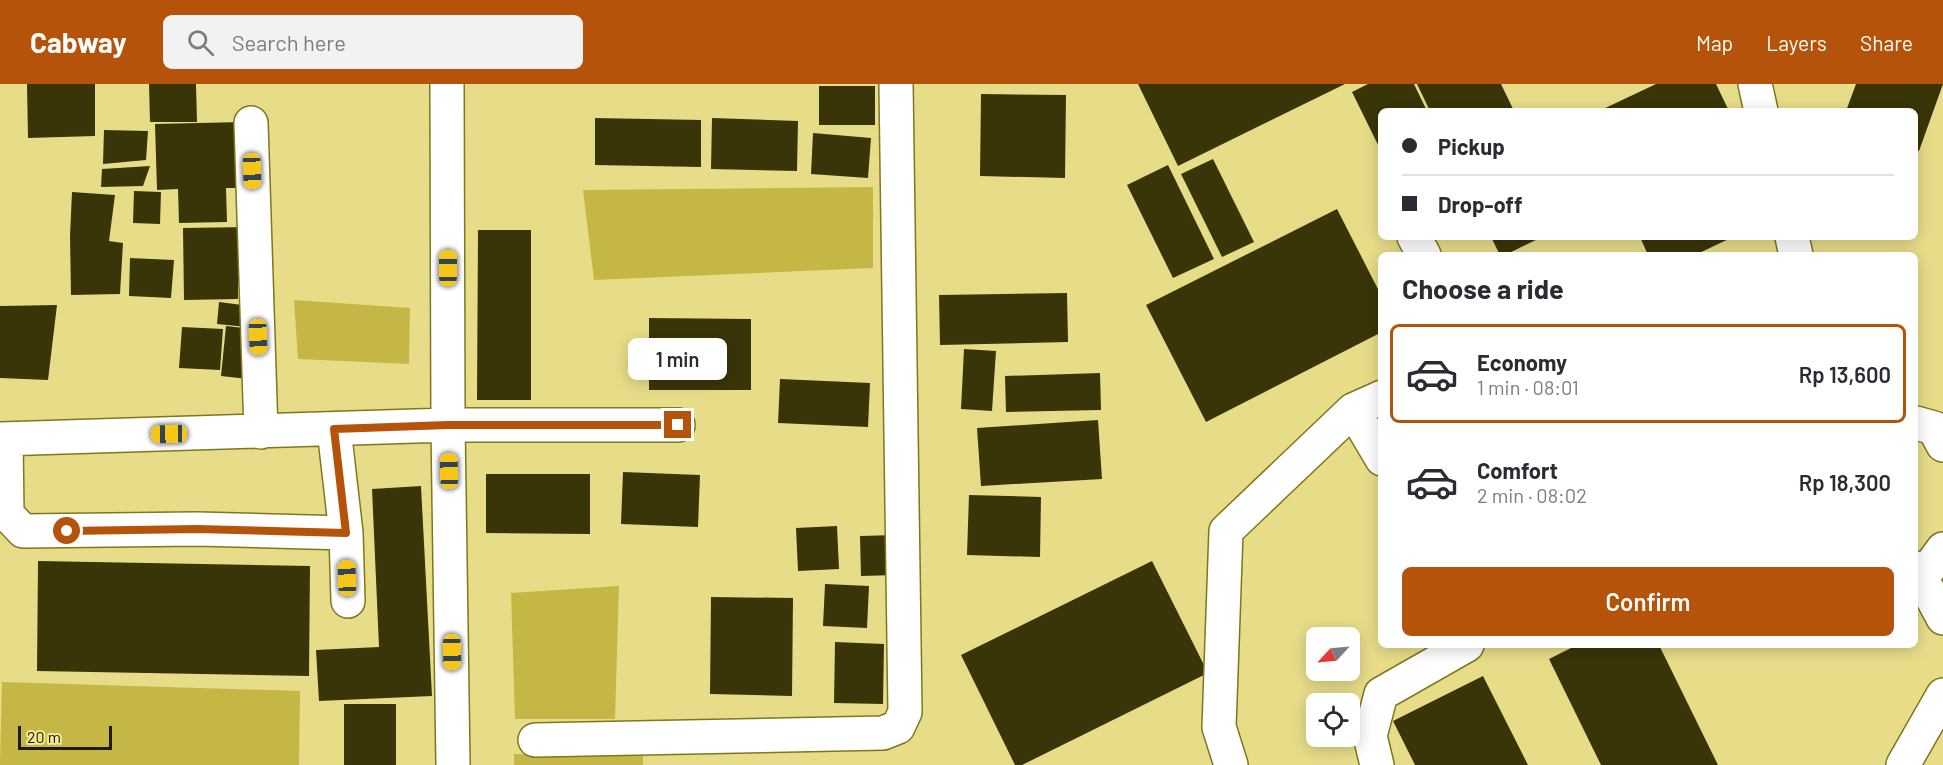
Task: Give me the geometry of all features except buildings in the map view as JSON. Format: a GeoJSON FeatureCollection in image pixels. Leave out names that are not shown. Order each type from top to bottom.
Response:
{"type":"FeatureCollection","features":[{"type":"Feature","properties":{"kind":"street"},"geometry":{"type":"LineString","coordinates":[[447,84],[448,425],[453,765]]}},
{"type":"Feature","properties":{"kind":"street"},"geometry":{"type":"LineString","coordinates":[[535,740],[883,733],[898,727],[905,712],[896,84]]}},
{"type":"Feature","properties":{"kind":"street"},"geometry":{"type":"LineString","coordinates":[[1755,84],[1760,108]]}},
{"type":"Feature","properties":{"kind":"street"},"geometry":{"type":"LineString","coordinates":[[251,123],[261,432]]}},
{"type":"Feature","properties":{"kind":"street"},"geometry":{"type":"LineString","coordinates":[[1231,765],[1219,727],[1226,531],[1367,403],[1378,444]]}},
{"type":"Feature","properties":{"kind":"street"},"geometry":{"type":"LineString","coordinates":[[1918,422],[1934,428],[1943,445]]}},
{"type":"Feature","properties":{"kind":"street"},"geometry":{"type":"LineString","coordinates":[[346,533],[197,529],[23,531],[7,514],[3,439],[448,425],[678,425]]}},
{"type":"Feature","properties":{"kind":"street"},"geometry":{"type":"LineString","coordinates":[[334,429],[346,533],[348,601]]}},
{"type":"Feature","properties":{"kind":"street"},"geometry":{"type":"LineString","coordinates":[[1943,549],[1918,573],[1943,618]]}},
{"type":"Feature","properties":{"kind":"street"},"geometry":{"type":"LineString","coordinates":[[1377,765],[1370,736],[1381,694],[1462,648]]}},
{"type":"Feature","properties":{"kind":"street"},"geometry":{"type":"LineString","coordinates":[[1903,765],[1943,695]]}},
{"type":"Feature","properties":{"kind":"shaded area"},"geometry":{"type":"Polygon","coordinates":[[[873,187],[873,268],[594,280],[583,190],[873,187]]]}},
{"type":"Feature","properties":{"kind":"shaded area"},"geometry":{"type":"Polygon","coordinates":[[[294,300],[410,308],[409,364],[298,359],[294,300]]]}},
{"type":"Feature","properties":{"kind":"shaded area"},"geometry":{"type":"Polygon","coordinates":[[[619,586],[615,719],[515,719],[511,593],[619,586]]]}},
{"type":"Feature","properties":{"kind":"shaded area"},"geometry":{"type":"Polygon","coordinates":[[[2,682],[300,691],[299,765],[0,765],[2,682]]]}},
{"type":"Feature","properties":{"kind":"shaded area"},"geometry":{"type":"Polygon","coordinates":[[[514,754],[643,756],[643,765],[514,765],[514,754]]]}},
{"type":"Feature","properties":{"kind":"route"},"geometry":{"type":"LineString","coordinates":[[67,531],[197,529],[346,533],[334,429],[448,425],[678,425]]}}]}
